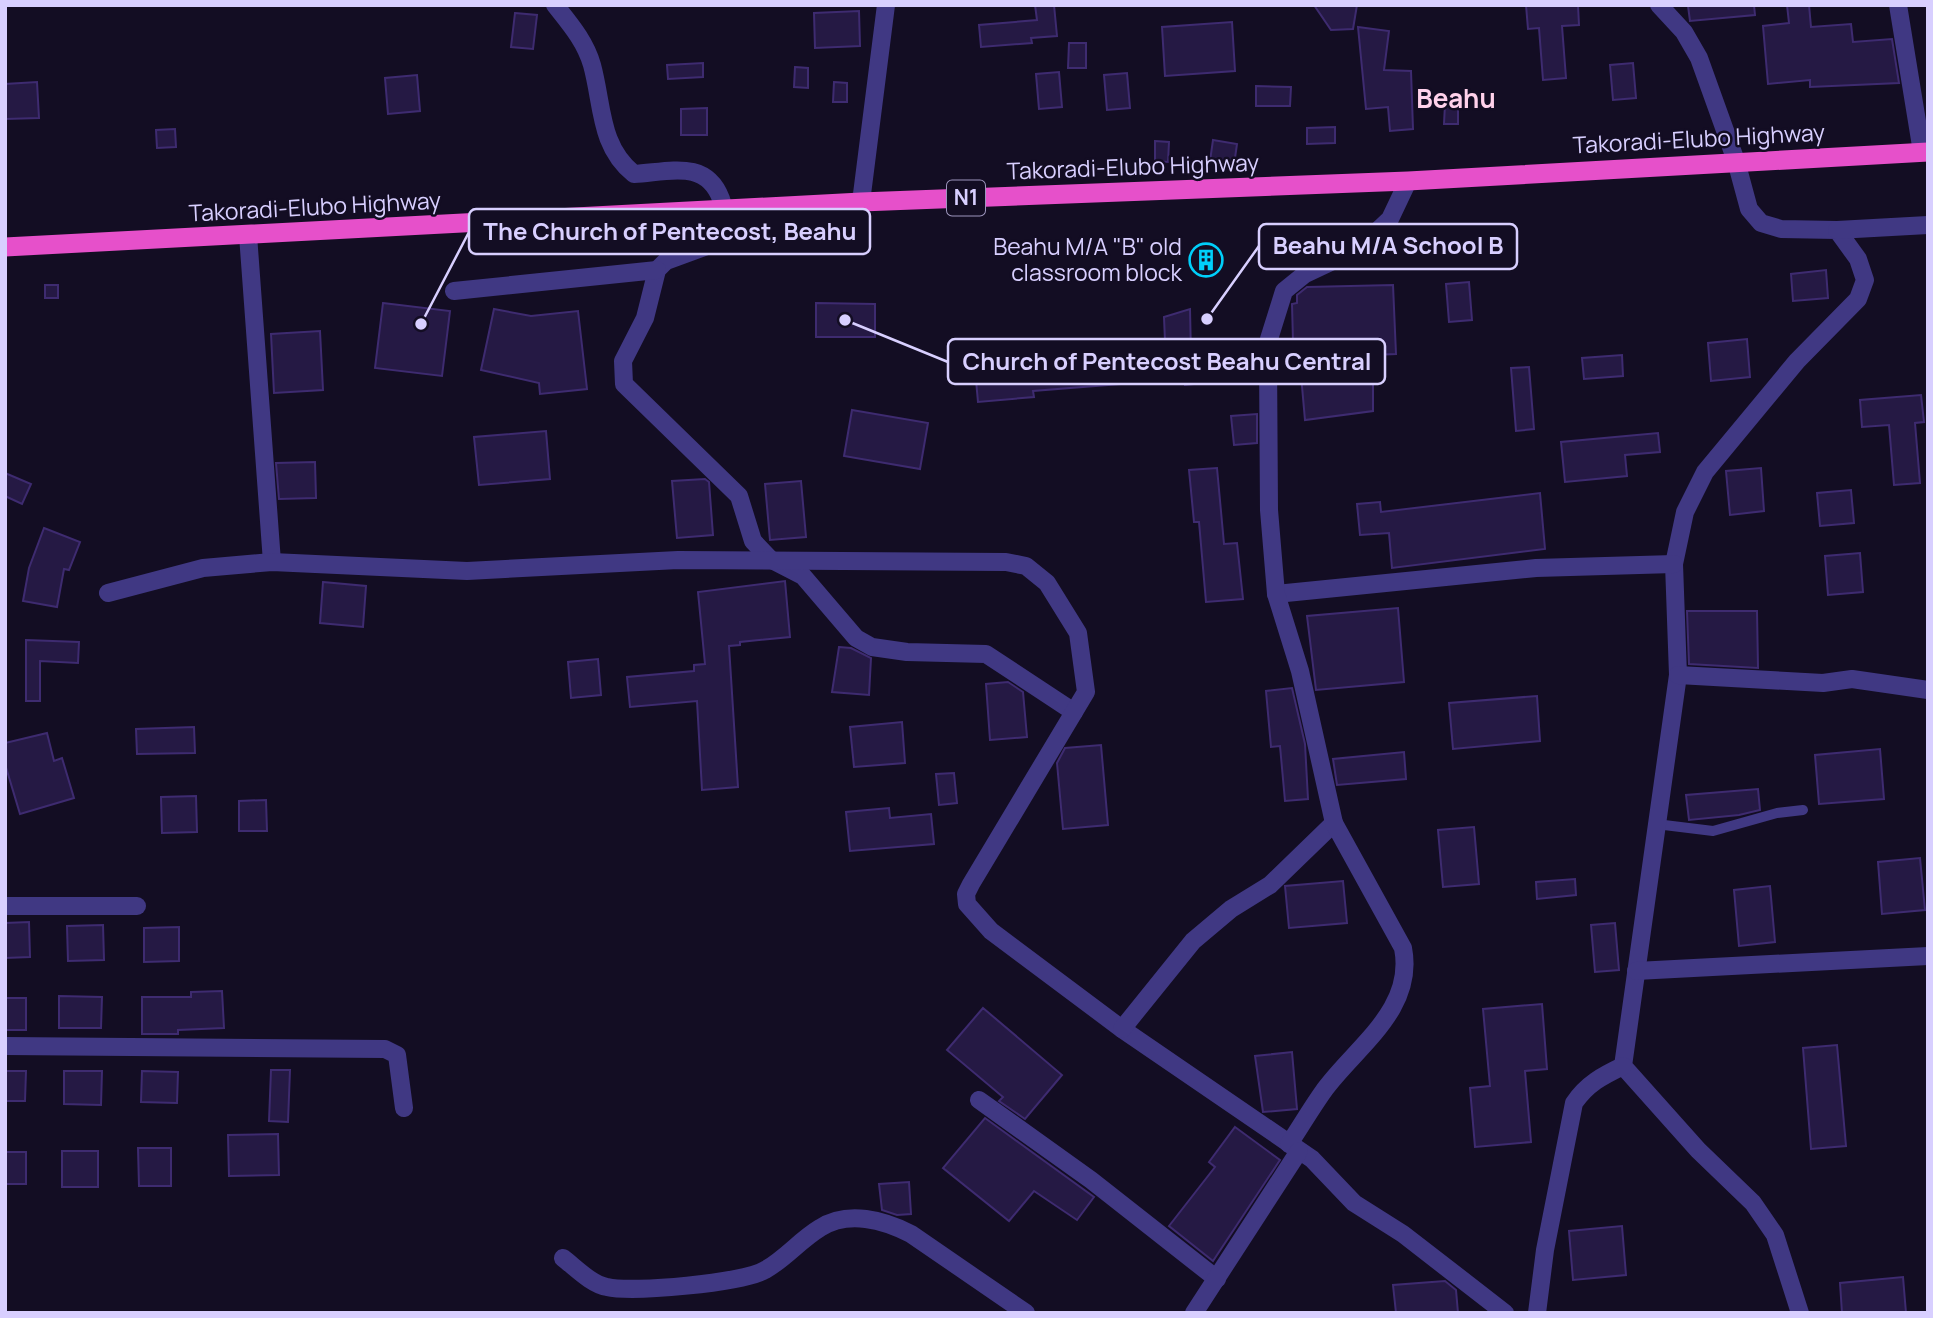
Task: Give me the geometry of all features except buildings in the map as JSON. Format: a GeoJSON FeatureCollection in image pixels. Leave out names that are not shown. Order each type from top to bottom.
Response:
{"type":"FeatureCollection","features":[{"type":"Feature","properties":{"kind":"highway","name":"Takoradi-Elubo Highway"},"geometry":{"type":"LineString","coordinates":[[5,247],[862,202],[1408,181],[1736,161],[1924,142]]}},
{"type":"Feature","properties":{"kind":"street"},"geometry":{"type":"LineString","coordinates":[[555,5],[579,34],[591,63],[605,129],[618,160],[634,174],[690,171],[708,176],[716,186],[725,209],[718,242],[666,261],[657,270],[645,318],[623,361],[624,384],[738,496],[753,541],[769,559],[803,576],[856,638],[872,647],[907,652],[986,654],[1074,712]]}},
{"type":"Feature","properties":{"kind":"street"},"geometry":{"type":"LineString","coordinates":[[862,202],[886,5]]}},
{"type":"Feature","properties":{"kind":"street"},"geometry":{"type":"LineString","coordinates":[[1659,5],[1684,32],[1699,58],[1736,161],[1749,209],[1760,223],[1781,229],[1836,230],[1928,225]]}},
{"type":"Feature","properties":{"kind":"street"},"geometry":{"type":"LineString","coordinates":[[1899,5],[1924,142]]}},
{"type":"Feature","properties":{"kind":"street"},"geometry":{"type":"LineString","coordinates":[[1194,1313],[1217,1279],[1325,1089],[1391,1013],[1405,980],[1403,948],[1334,823],[1300,671],[1276,594],[1269,510],[1268,356],[1274,319],[1284,292],[1305,274],[1358,249],[1390,219],[1408,181]]}},
{"type":"Feature","properties":{"kind":"street"},"geometry":{"type":"LineString","coordinates":[[1800,1313],[1775,1235],[1753,1203],[1698,1150],[1623,1066],[1678,675],[1674,564],[1685,512],[1705,472],[1797,361],[1858,299],[1865,280],[1858,259],[1836,230]]}},
{"type":"Feature","properties":{"kind":"street"},"geometry":{"type":"LineString","coordinates":[[248,235],[272,562]]}},
{"type":"Feature","properties":{"kind":"street"},"geometry":{"type":"LineString","coordinates":[[454,291],[657,270]]}},
{"type":"Feature","properties":{"kind":"street"},"geometry":{"type":"LineString","coordinates":[[108,593],[203,568],[272,562],[467,571],[678,560],[769,559],[1006,562],[1026,566],[1047,583],[1078,634],[1086,692],[971,884],[966,894],[967,904],[991,931],[1122,1029],[1319,1165],[1354,1203],[1403,1234],[1505,1313]]}},
{"type":"Feature","properties":{"kind":"street"},"geometry":{"type":"LineString","coordinates":[[1276,594],[1342,585],[1536,568],[1674,564]]}},
{"type":"Feature","properties":{"kind":"street"},"geometry":{"type":"LineString","coordinates":[[1678,675],[1823,683],[1852,678],[1928,690]]}},
{"type":"Feature","properties":{"kind":"street"},"geometry":{"type":"LineString","coordinates":[[1122,1029],[1193,941],[1231,909],[1270,885],[1334,823]]}},
{"type":"Feature","properties":{"kind":"street"},"geometry":{"type":"LineString","coordinates":[[5,906],[136,906]]}},
{"type":"Feature","properties":{"kind":"street"},"geometry":{"type":"LineString","coordinates":[[1636,971],[1928,956]]}},
{"type":"Feature","properties":{"kind":"street"},"geometry":{"type":"LineString","coordinates":[[5,1046],[385,1049],[397,1055],[404,1108]]}},
{"type":"Feature","properties":{"kind":"street"},"geometry":{"type":"LineString","coordinates":[[1537,1313],[1545,1250],[1574,1104],[1583,1090],[1600,1077],[1623,1066]]}},
{"type":"Feature","properties":{"kind":"street"},"geometry":{"type":"LineString","coordinates":[[979,1100],[1091,1180],[1217,1279]]}},
{"type":"Feature","properties":{"kind":"street"},"geometry":{"type":"LineString","coordinates":[[563,1258],[593,1281],[619,1289],[745,1278],[767,1270],[821,1227],[839,1219],[864,1219],[896,1226],[911,1234],[1026,1313]]}},
{"type":"Feature","properties":{"kind":"lane"},"geometry":{"type":"LineString","coordinates":[[1656,824],[1713,831],[1777,813],[1803,810]]}},
{"type":"Feature","properties":{"kind":"place","name":"Beahu M/A \"B\" old classroom block"},"geometry":{"type":"Point","coordinates":[1206,260]}},
{"type":"Feature","properties":{"kind":"place","name":"Beahu M/A School B"},"geometry":{"type":"Point","coordinates":[1207,319]}},
{"type":"Feature","properties":{"kind":"place","name":"Church of Pentecost Beahu Central"},"geometry":{"type":"Point","coordinates":[845,320]}},
{"type":"Feature","properties":{"kind":"place","name":"The Church of Pentecost, Beahu"},"geometry":{"type":"Point","coordinates":[421,324]}},
{"type":"Feature","properties":{"kind":"district","name":"Beahu"},"geometry":{"type":"Point","coordinates":[1456,99]}}]}
